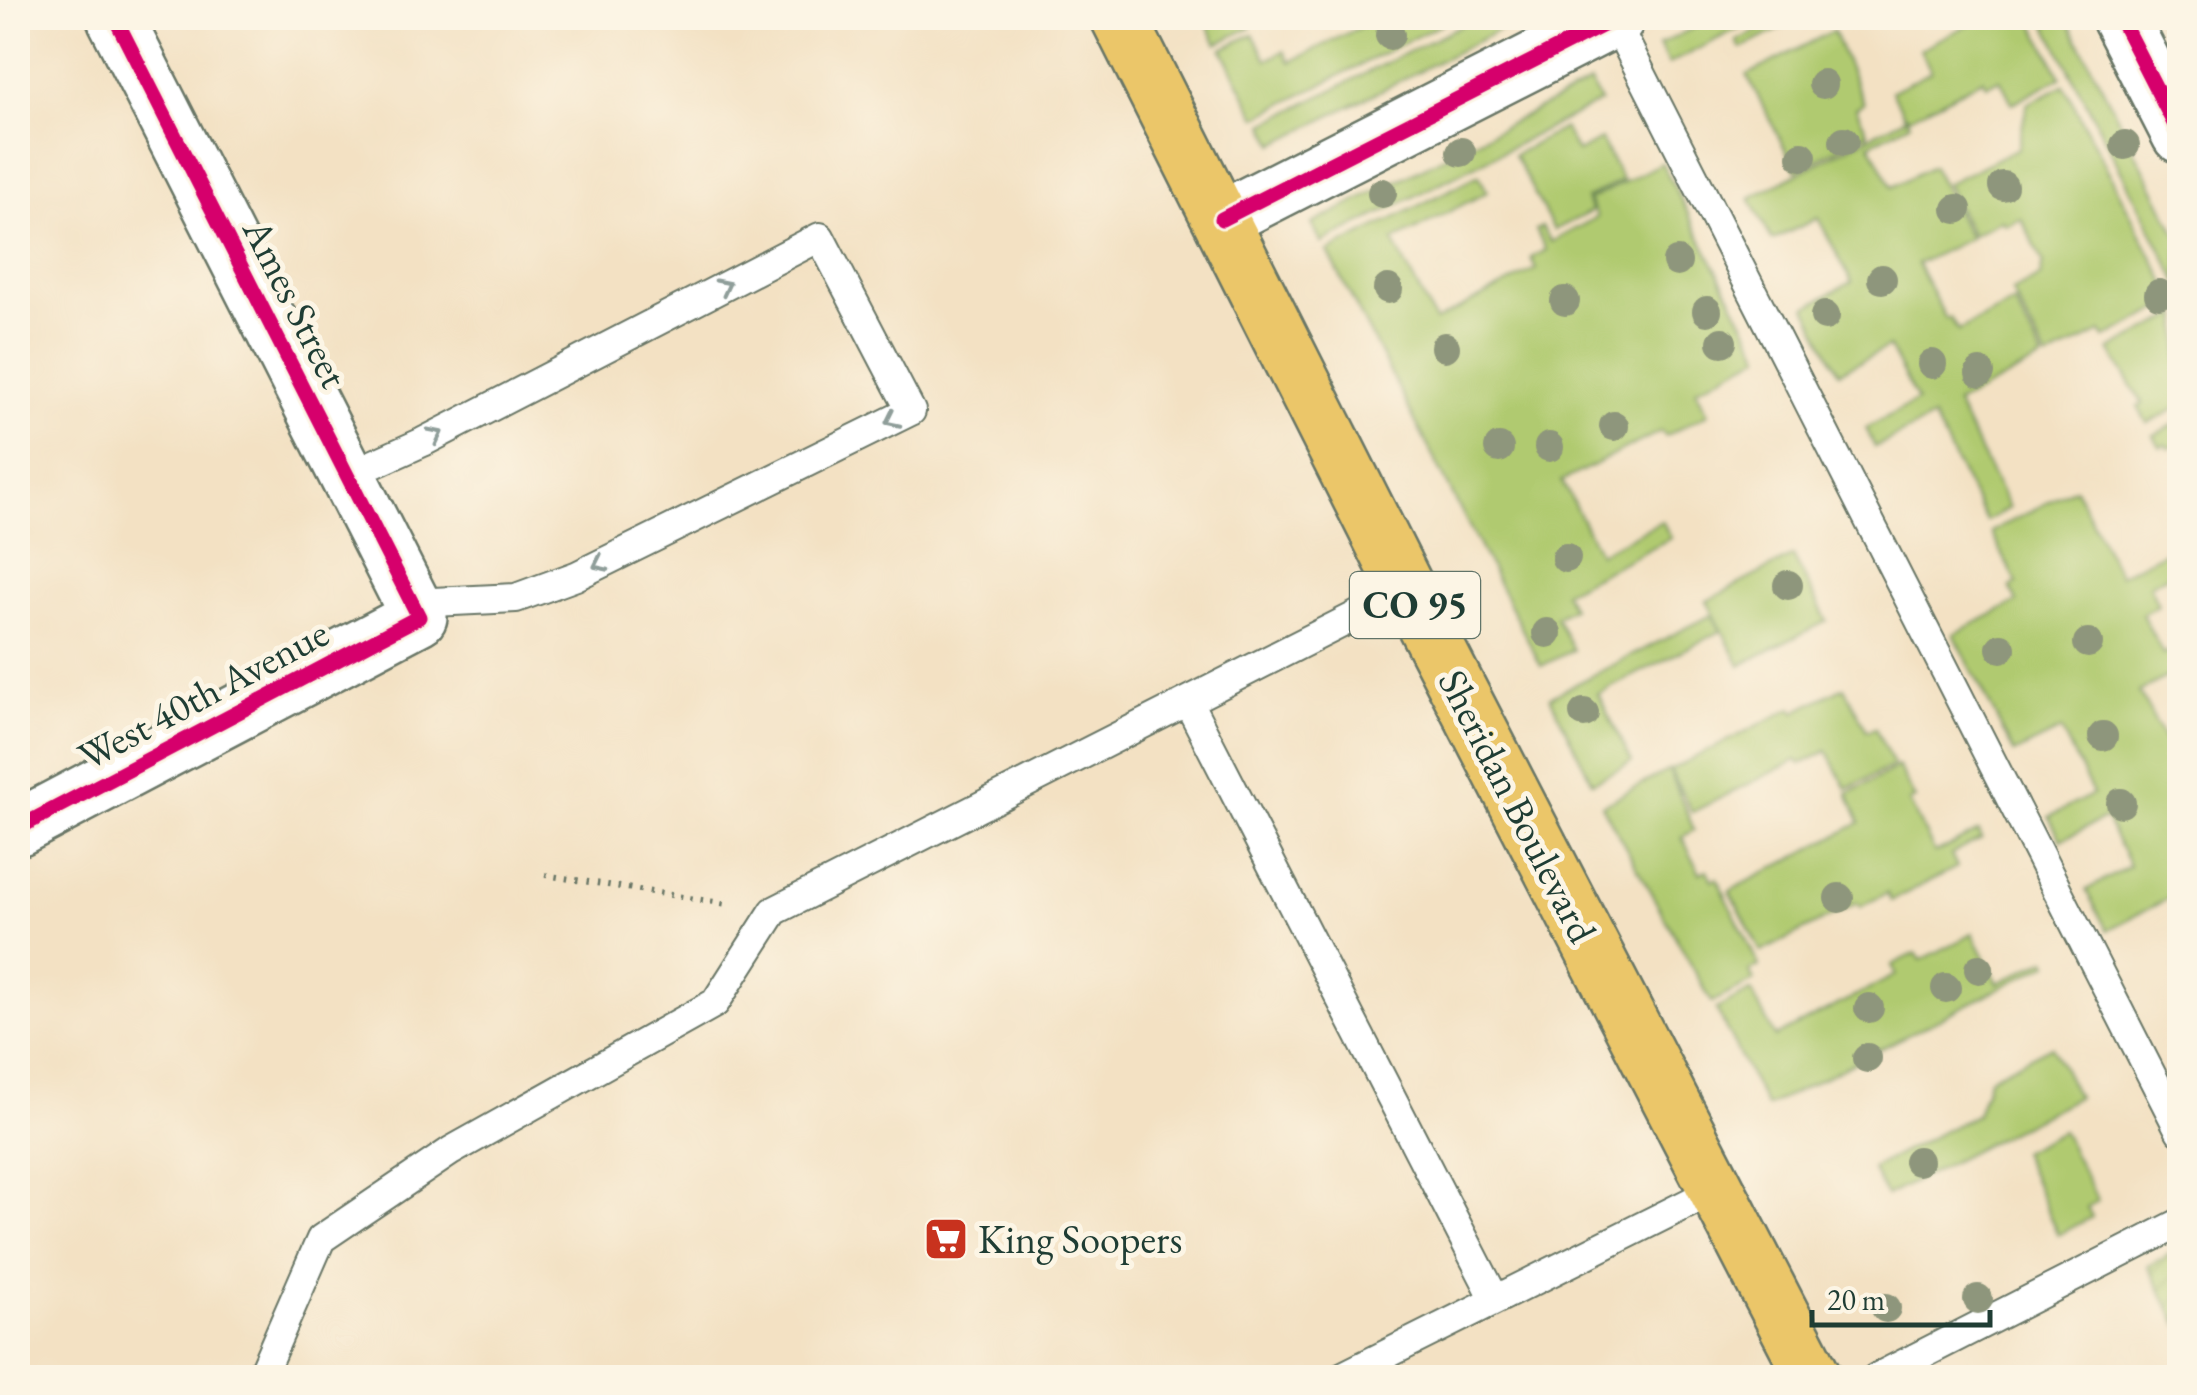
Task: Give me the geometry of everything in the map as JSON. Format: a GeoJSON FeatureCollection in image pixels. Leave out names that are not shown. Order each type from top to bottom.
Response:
{"type":"FeatureCollection","features":[{"type":"Feature","properties":{"kind":"main road","name":"Sheridan Boulevard"},"geometry":{"type":"LineString","coordinates":[[1119,18],[1407,590],[1814,1378]]}},
{"type":"Feature","properties":{"kind":"street","name":"Ames Street"},"geometry":{"type":"LineString","coordinates":[[115,18],[415,610]]}},
{"type":"Feature","properties":{"kind":"street"},"geometry":{"type":"LineString","coordinates":[[1222,219],[1615,18]]}},
{"type":"Feature","properties":{"kind":"street"},"geometry":{"type":"LineString","coordinates":[[2120,18],[2180,135]]}},
{"type":"Feature","properties":{"kind":"street","name":"West 40th Avenue"},"geometry":{"type":"LineString","coordinates":[[18,828],[415,610]]}},
{"type":"Feature","properties":{"kind":"lane"},"geometry":{"type":"LineString","coordinates":[[1615,18],[2180,1132]]}},
{"type":"Feature","properties":{"kind":"lane"},"geometry":{"type":"LineString","coordinates":[[347,476],[423,442],[820,237],[911,411],[576,576],[516,598],[415,610]]}},
{"type":"Feature","properties":{"kind":"lane"},"geometry":{"type":"LineString","coordinates":[[254,1378],[262,1374],[321,1239],[452,1152],[715,1003],[774,911],[1407,590]]}},
{"type":"Feature","properties":{"kind":"lane"},"geometry":{"type":"LineString","coordinates":[[1188,702],[1495,1299]]}},
{"type":"Feature","properties":{"kind":"lane"},"geometry":{"type":"LineString","coordinates":[[1338,1378],[1716,1189]]}},
{"type":"Feature","properties":{"kind":"lane"},"geometry":{"type":"LineString","coordinates":[[1876,1378],[2180,1223]]}},
{"type":"Feature","properties":{"kind":"path"},"geometry":{"type":"LineString","coordinates":[[545,875],[774,911]]}},
{"type":"Feature","properties":{"kind":"green space"},"geometry":{"type":"Polygon","coordinates":[[[1204,18],[1247,18],[1251,27],[1217,44],[1204,18]]]}},
{"type":"Feature","properties":{"kind":"green space"},"geometry":{"type":"Polygon","coordinates":[[[1378,18],[1453,18],[1257,117],[1222,49],[1253,34],[1267,60],[1284,51],[1290,62],[1378,18]]]}},
{"type":"Feature","properties":{"kind":"green space"},"geometry":{"type":"Polygon","coordinates":[[[1475,18],[1523,18],[1275,144],[1265,124],[1475,18]]]}},
{"type":"Feature","properties":{"kind":"green space"},"geometry":{"type":"Polygon","coordinates":[[[1713,18],[1759,18],[1668,64],[1659,45],[1713,18]]]}},
{"type":"Feature","properties":{"kind":"green space"},"geometry":{"type":"Polygon","coordinates":[[[1783,18],[1801,18],[1741,49],[1737,41],[1783,18]]]}},
{"type":"Feature","properties":{"kind":"green space"},"geometry":{"type":"Polygon","coordinates":[[[1982,18],[2031,18],[2061,77],[2012,103],[2000,79],[1987,85],[1983,79],[1910,117],[1904,115],[1892,91],[1931,71],[1920,49],[1982,18]]]}},
{"type":"Feature","properties":{"kind":"green space"},"geometry":{"type":"Polygon","coordinates":[[[2043,18],[2067,18],[2179,238],[2179,284],[2043,18]]]}},
{"type":"Feature","properties":{"kind":"green space"},"geometry":{"type":"Polygon","coordinates":[[[1833,31],[1864,103],[1856,108],[1868,133],[1796,170],[1747,75],[1833,31]]]}},
{"type":"Feature","properties":{"kind":"green space"},"geometry":{"type":"Polygon","coordinates":[[[1590,83],[1600,102],[1322,243],[1312,224],[1590,83]]]}},
{"type":"Feature","properties":{"kind":"green space"},"geometry":{"type":"Polygon","coordinates":[[[2064,85],[2175,301],[2105,338],[2101,332],[2047,359],[2012,292],[2040,277],[2043,262],[2021,218],[2005,225],[2002,220],[1972,235],[1946,184],[2018,148],[2027,104],[2064,85]]]}},
{"type":"Feature","properties":{"kind":"green space"},"geometry":{"type":"Polygon","coordinates":[[[1907,117],[1910,123],[1870,144],[1892,187],[1932,166],[1970,238],[1917,264],[1946,319],[1950,318],[1958,331],[2014,303],[2043,359],[1956,404],[2009,508],[1986,521],[1933,418],[1875,447],[1866,428],[1917,401],[1889,347],[1839,372],[1806,307],[1852,282],[1818,218],[1772,240],[1750,198],[1907,117]]]}},
{"type":"Feature","properties":{"kind":"green space"},"geometry":{"type":"Polygon","coordinates":[[[1564,128],[1577,152],[1601,140],[1622,180],[1586,199],[1592,211],[1554,230],[1514,155],[1564,128]]]}},
{"type":"Feature","properties":{"kind":"green space"},"geometry":{"type":"Polygon","coordinates":[[[1662,163],[1761,355],[1696,389],[1708,414],[1665,436],[1661,431],[1562,481],[1599,553],[1662,521],[1671,538],[1564,592],[1572,608],[1556,617],[1573,650],[1541,666],[1328,252],[1479,175],[1487,192],[1393,241],[1435,321],[1536,269],[1531,258],[1546,250],[1536,230],[1542,227],[1551,242],[1597,217],[1589,200],[1662,163]]]}},
{"type":"Feature","properties":{"kind":"green space"},"geometry":{"type":"Polygon","coordinates":[[[2179,314],[2179,407],[2147,423],[2138,407],[2143,404],[2110,350],[2179,314]]]}},
{"type":"Feature","properties":{"kind":"green space"},"geometry":{"type":"Polygon","coordinates":[[[2179,422],[2179,443],[2168,449],[2166,444],[2160,447],[2154,435],[2179,422]]]}},
{"type":"Feature","properties":{"kind":"green space"},"geometry":{"type":"Polygon","coordinates":[[[2075,488],[2119,575],[2179,545],[2179,569],[2149,585],[2158,605],[2142,614],[2163,654],[2179,646],[2179,670],[2139,692],[2171,752],[2179,749],[2179,893],[2107,930],[2086,890],[2130,866],[2105,818],[2061,840],[2049,817],[2093,794],[2061,730],[2014,753],[1954,634],[2017,602],[2010,588],[2017,583],[1991,532],[2075,488]]]}},
{"type":"Feature","properties":{"kind":"green space"},"geometry":{"type":"Polygon","coordinates":[[[1793,556],[1827,621],[1740,665],[1707,601],[1793,556]]]}},
{"type":"Feature","properties":{"kind":"green space"},"geometry":{"type":"Polygon","coordinates":[[[1712,615],[1721,631],[1598,694],[1632,762],[1592,782],[1550,697],[1712,615]]]}},
{"type":"Feature","properties":{"kind":"green space"},"geometry":{"type":"Polygon","coordinates":[[[1844,687],[1867,731],[1875,728],[1894,765],[1847,789],[1827,751],[1801,764],[1797,760],[1692,812],[1670,770],[1792,708],[1795,712],[1844,687]]]}},
{"type":"Feature","properties":{"kind":"green space"},"geometry":{"type":"Polygon","coordinates":[[[1898,767],[1915,799],[1909,802],[1935,853],[1979,831],[1982,838],[1951,854],[1957,867],[1891,901],[1887,893],[1860,907],[1857,903],[1761,952],[1730,891],[1860,823],[1848,794],[1898,767]]]}},
{"type":"Feature","properties":{"kind":"green space"},"geometry":{"type":"Polygon","coordinates":[[[1669,770],[1694,830],[1682,837],[1700,873],[1707,870],[1712,880],[1717,878],[1759,966],[1749,971],[1754,981],[1712,1002],[1602,805],[1669,770]]]}},
{"type":"Feature","properties":{"kind":"green space"},"geometry":{"type":"Polygon","coordinates":[[[1973,934],[1998,983],[2047,959],[2049,963],[1766,1107],[1716,1009],[1751,991],[1775,1037],[1896,975],[1892,965],[1916,953],[1921,960],[1973,934]]]}},
{"type":"Feature","properties":{"kind":"green space"},"geometry":{"type":"Polygon","coordinates":[[[2052,1046],[2077,1097],[1886,1196],[1872,1168],[1977,1114],[1989,1078],[2052,1046]]]}},
{"type":"Feature","properties":{"kind":"green space"},"geometry":{"type":"Polygon","coordinates":[[[2062,1131],[2098,1201],[2087,1207],[2092,1217],[2058,1235],[2021,1152],[2062,1131]]]}},
{"type":"Feature","properties":{"kind":"green space"},"geometry":{"type":"Polygon","coordinates":[[[2179,1249],[2179,1326],[2148,1266],[2179,1249]]]}},
{"type":"Feature","properties":{"kind":"cycle path"},"geometry":{"type":"LineString","coordinates":[[18,828],[419,617],[115,18]]}},
{"type":"Feature","properties":{"kind":"cycle path"},"geometry":{"type":"LineString","coordinates":[[1222,219],[1617,18]]}},
{"type":"Feature","properties":{"kind":"cycle path"},"geometry":{"type":"LineString","coordinates":[[2120,18],[2180,135]]}},
{"type":"Feature","properties":{"kind":"place","name":"King Soopers"},"geometry":{"type":"Point","coordinates":[946,1239]}}]}
